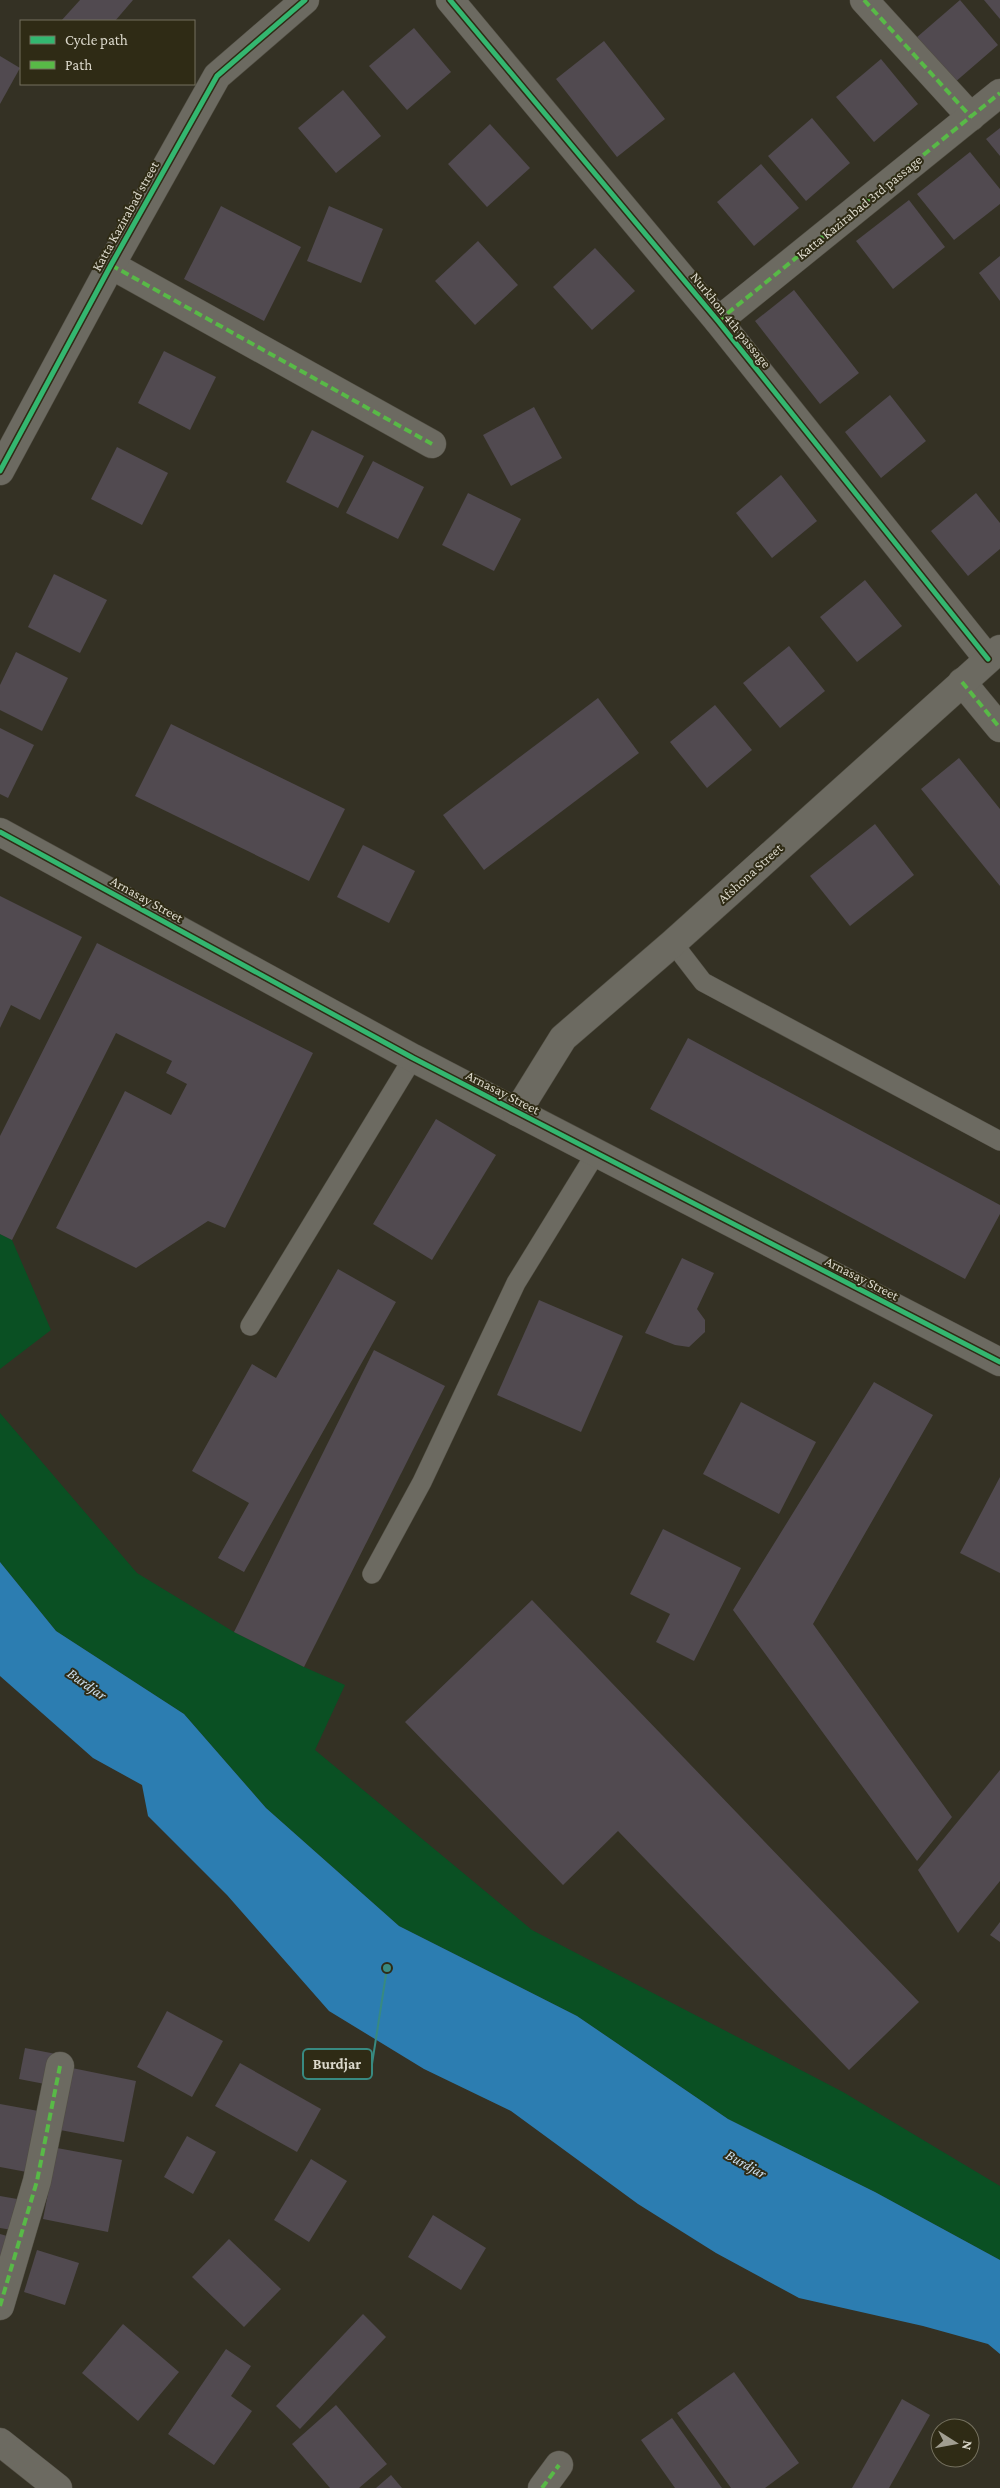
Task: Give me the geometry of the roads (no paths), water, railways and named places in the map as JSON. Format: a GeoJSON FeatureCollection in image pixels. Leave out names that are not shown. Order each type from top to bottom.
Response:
{"type":"FeatureCollection","features":[{"type":"Feature","properties":{"kind":"street","name":"Katta Kazirabad street"},"geometry":{"type":"LineString","coordinates":[[0,471],[216,76],[305,0]]}},
{"type":"Feature","properties":{"kind":"street","name":"Nurkhon 4th passage"},"geometry":{"type":"LineString","coordinates":[[450,0],[994,654]]}},
{"type":"Feature","properties":{"kind":"street"},"geometry":{"type":"LineString","coordinates":[[864,0],[971,118]]}},
{"type":"Feature","properties":{"kind":"street","name":"Katta Kazirabad 3rd passage"},"geometry":{"type":"LineString","coordinates":[[718,322],[1000,93]]}},
{"type":"Feature","properties":{"kind":"street"},"geometry":{"type":"LineString","coordinates":[[111,265],[432,444]]}},
{"type":"Feature","properties":{"kind":"street","name":"Afshona Street"},"geometry":{"type":"LineString","coordinates":[[517,1112],[563,1038],[672,943],[994,654]]}},
{"type":"Feature","properties":{"kind":"street"},"geometry":{"type":"LineString","coordinates":[[962,682],[1000,728]]}},
{"type":"Feature","properties":{"kind":"street","name":"Arnasay Street"},"geometry":{"type":"LineString","coordinates":[[0,832],[413,1058],[1000,1362]]}},
{"type":"Feature","properties":{"kind":"street"},"geometry":{"type":"LineString","coordinates":[[0,2306],[38,2182],[60,2066]]}},
{"type":"Feature","properties":{"kind":"street"},"geometry":{"type":"LineString","coordinates":[[0,2442],[58,2488]]}},
{"type":"Feature","properties":{"kind":"street"},"geometry":{"type":"LineString","coordinates":[[542,2488],[559,2465]]}},
{"type":"Feature","properties":{"kind":"lane"},"geometry":{"type":"LineString","coordinates":[[672,943],[703,982],[1000,1141]]}},
{"type":"Feature","properties":{"kind":"lane"},"geometry":{"type":"LineString","coordinates":[[250,1326],[413,1058]]}},
{"type":"Feature","properties":{"kind":"lane"},"geometry":{"type":"LineString","coordinates":[[372,1574],[422,1482],[516,1283],[596,1153]]}},
{"type":"Feature","properties":{"kind":"water","name":"Burdjar"},"geometry":{"type":"Polygon","coordinates":[[[0,1562],[56,1631],[184,1714],[266,1808],[399,1926],[577,2016],[728,2119],[875,2192],[1000,2260],[1000,2354],[988,2344],[923,2326],[799,2298],[716,2253],[638,2204],[511,2111],[424,2069],[329,2011],[227,1895],[148,1816],[142,1785],[93,1758],[0,1676],[0,1562]]]}},
{"type":"Feature","properties":{"kind":"place","name":"Burdjar"},"geometry":{"type":"Point","coordinates":[387,1968]}}]}
